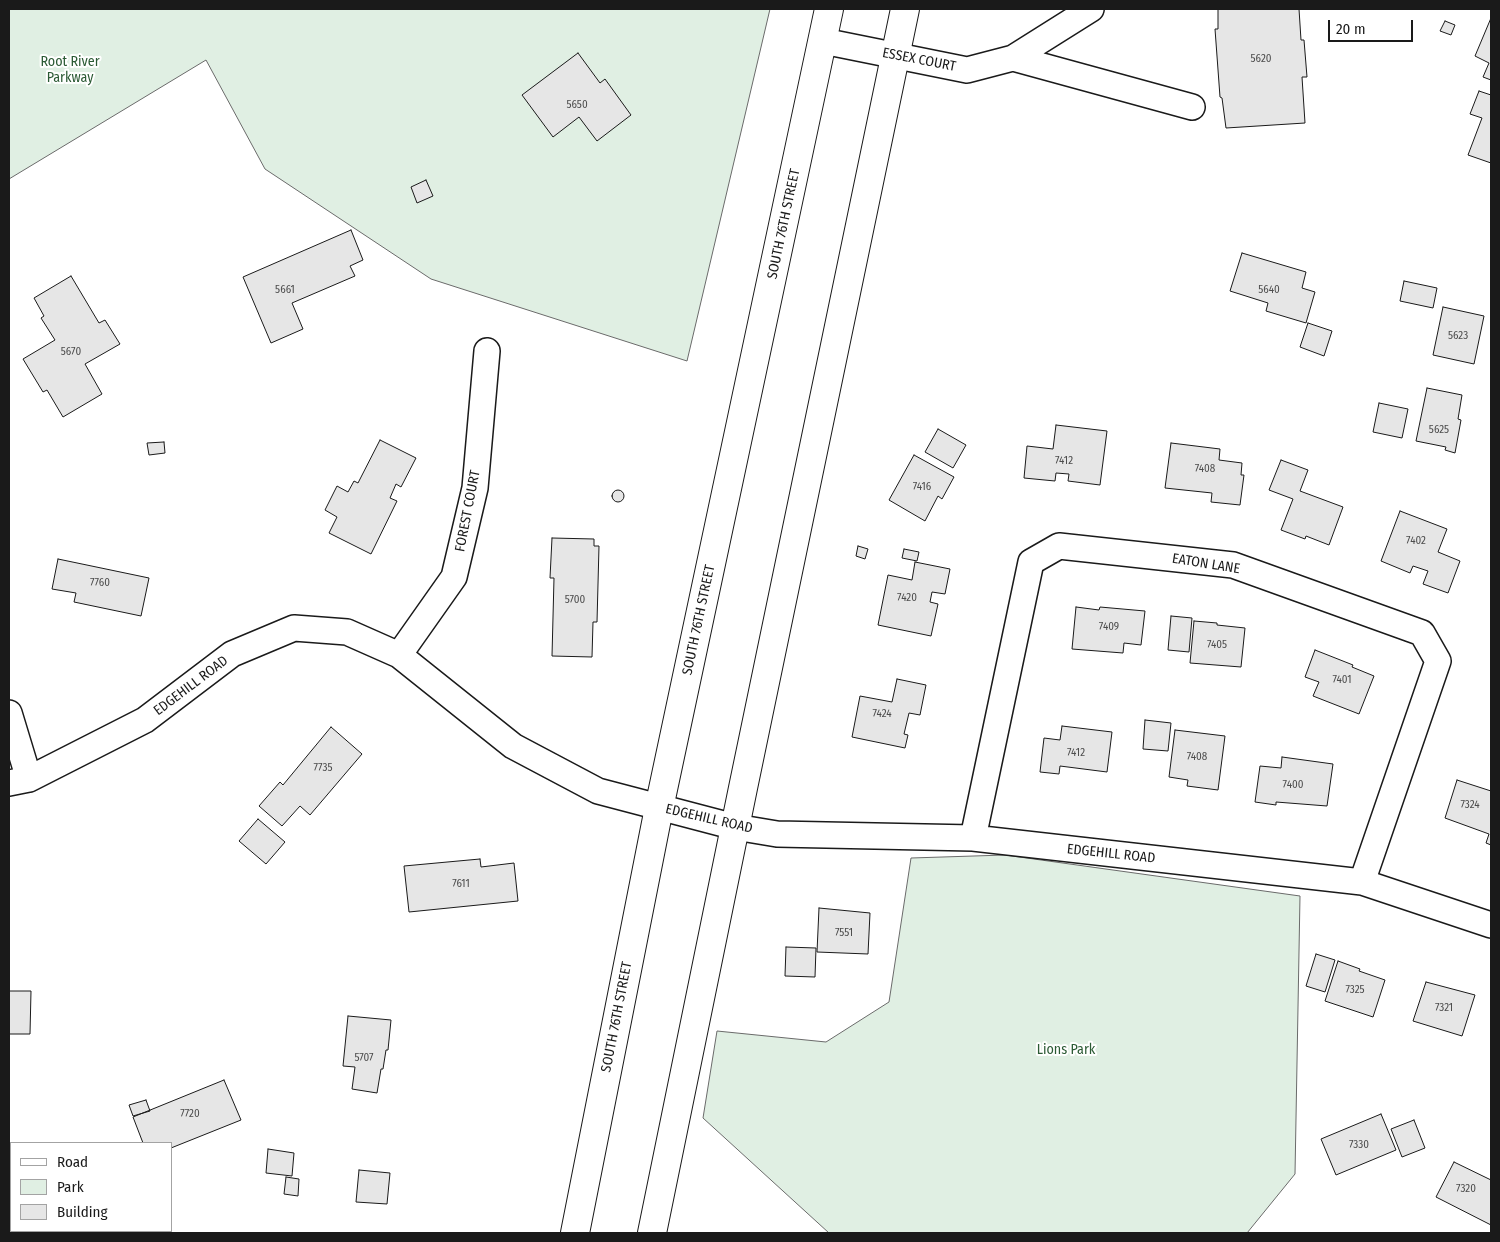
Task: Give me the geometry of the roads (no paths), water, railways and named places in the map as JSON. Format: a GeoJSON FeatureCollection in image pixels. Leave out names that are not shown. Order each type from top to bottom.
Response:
{"type":"FeatureCollection","features":[{"type":"Feature","properties":{"kind":"main road","name":"SOUTH 76TH STREET"},"geometry":{"type":"LineString","coordinates":[[575,1233],[659,808],[829,9]]}},
{"type":"Feature","properties":{"kind":"main road"},"geometry":{"type":"LineString","coordinates":[[652,1233],[905,9]]}},
{"type":"Feature","properties":{"kind":"street","name":"ESSEX COURT"},"geometry":{"type":"LineString","coordinates":[[823,41],[967,70],[1014,58],[1091,9]]}},
{"type":"Feature","properties":{"kind":"street","name":"ESSEX COURT"},"geometry":{"type":"LineString","coordinates":[[1014,58],[1192,107]]}},
{"type":"Feature","properties":{"kind":"street","name":"FOREST COURT"},"geometry":{"type":"LineString","coordinates":[[399,655],[454,577],[475,488],[487,351]]}},
{"type":"Feature","properties":{"kind":"street","name":"EATON LANE"},"geometry":{"type":"LineString","coordinates":[[972,838],[1031,562],[1059,546],[1233,565],[1422,634],[1438,661],[1362,882]]}},
{"type":"Feature","properties":{"kind":"street","name":"EDGEHILL ROAD"},"geometry":{"type":"LineString","coordinates":[[19,781],[145,720],[232,654],[294,628],[347,632],[399,655],[513,746],[598,791],[659,808],[735,827],[778,834],[972,838],[1362,882],[1491,924]]}},
{"type":"Feature","properties":{"kind":"street"},"geometry":{"type":"LineString","coordinates":[[9,713],[19,781]]}},
{"type":"Feature","properties":{"kind":"park label","name":"Root River Parkway"},"geometry":{"type":"Point","coordinates":[70,70]}},
{"type":"Feature","properties":{"kind":"park label","name":"Lions Park"},"geometry":{"type":"Point","coordinates":[1066,1050]}}]}
